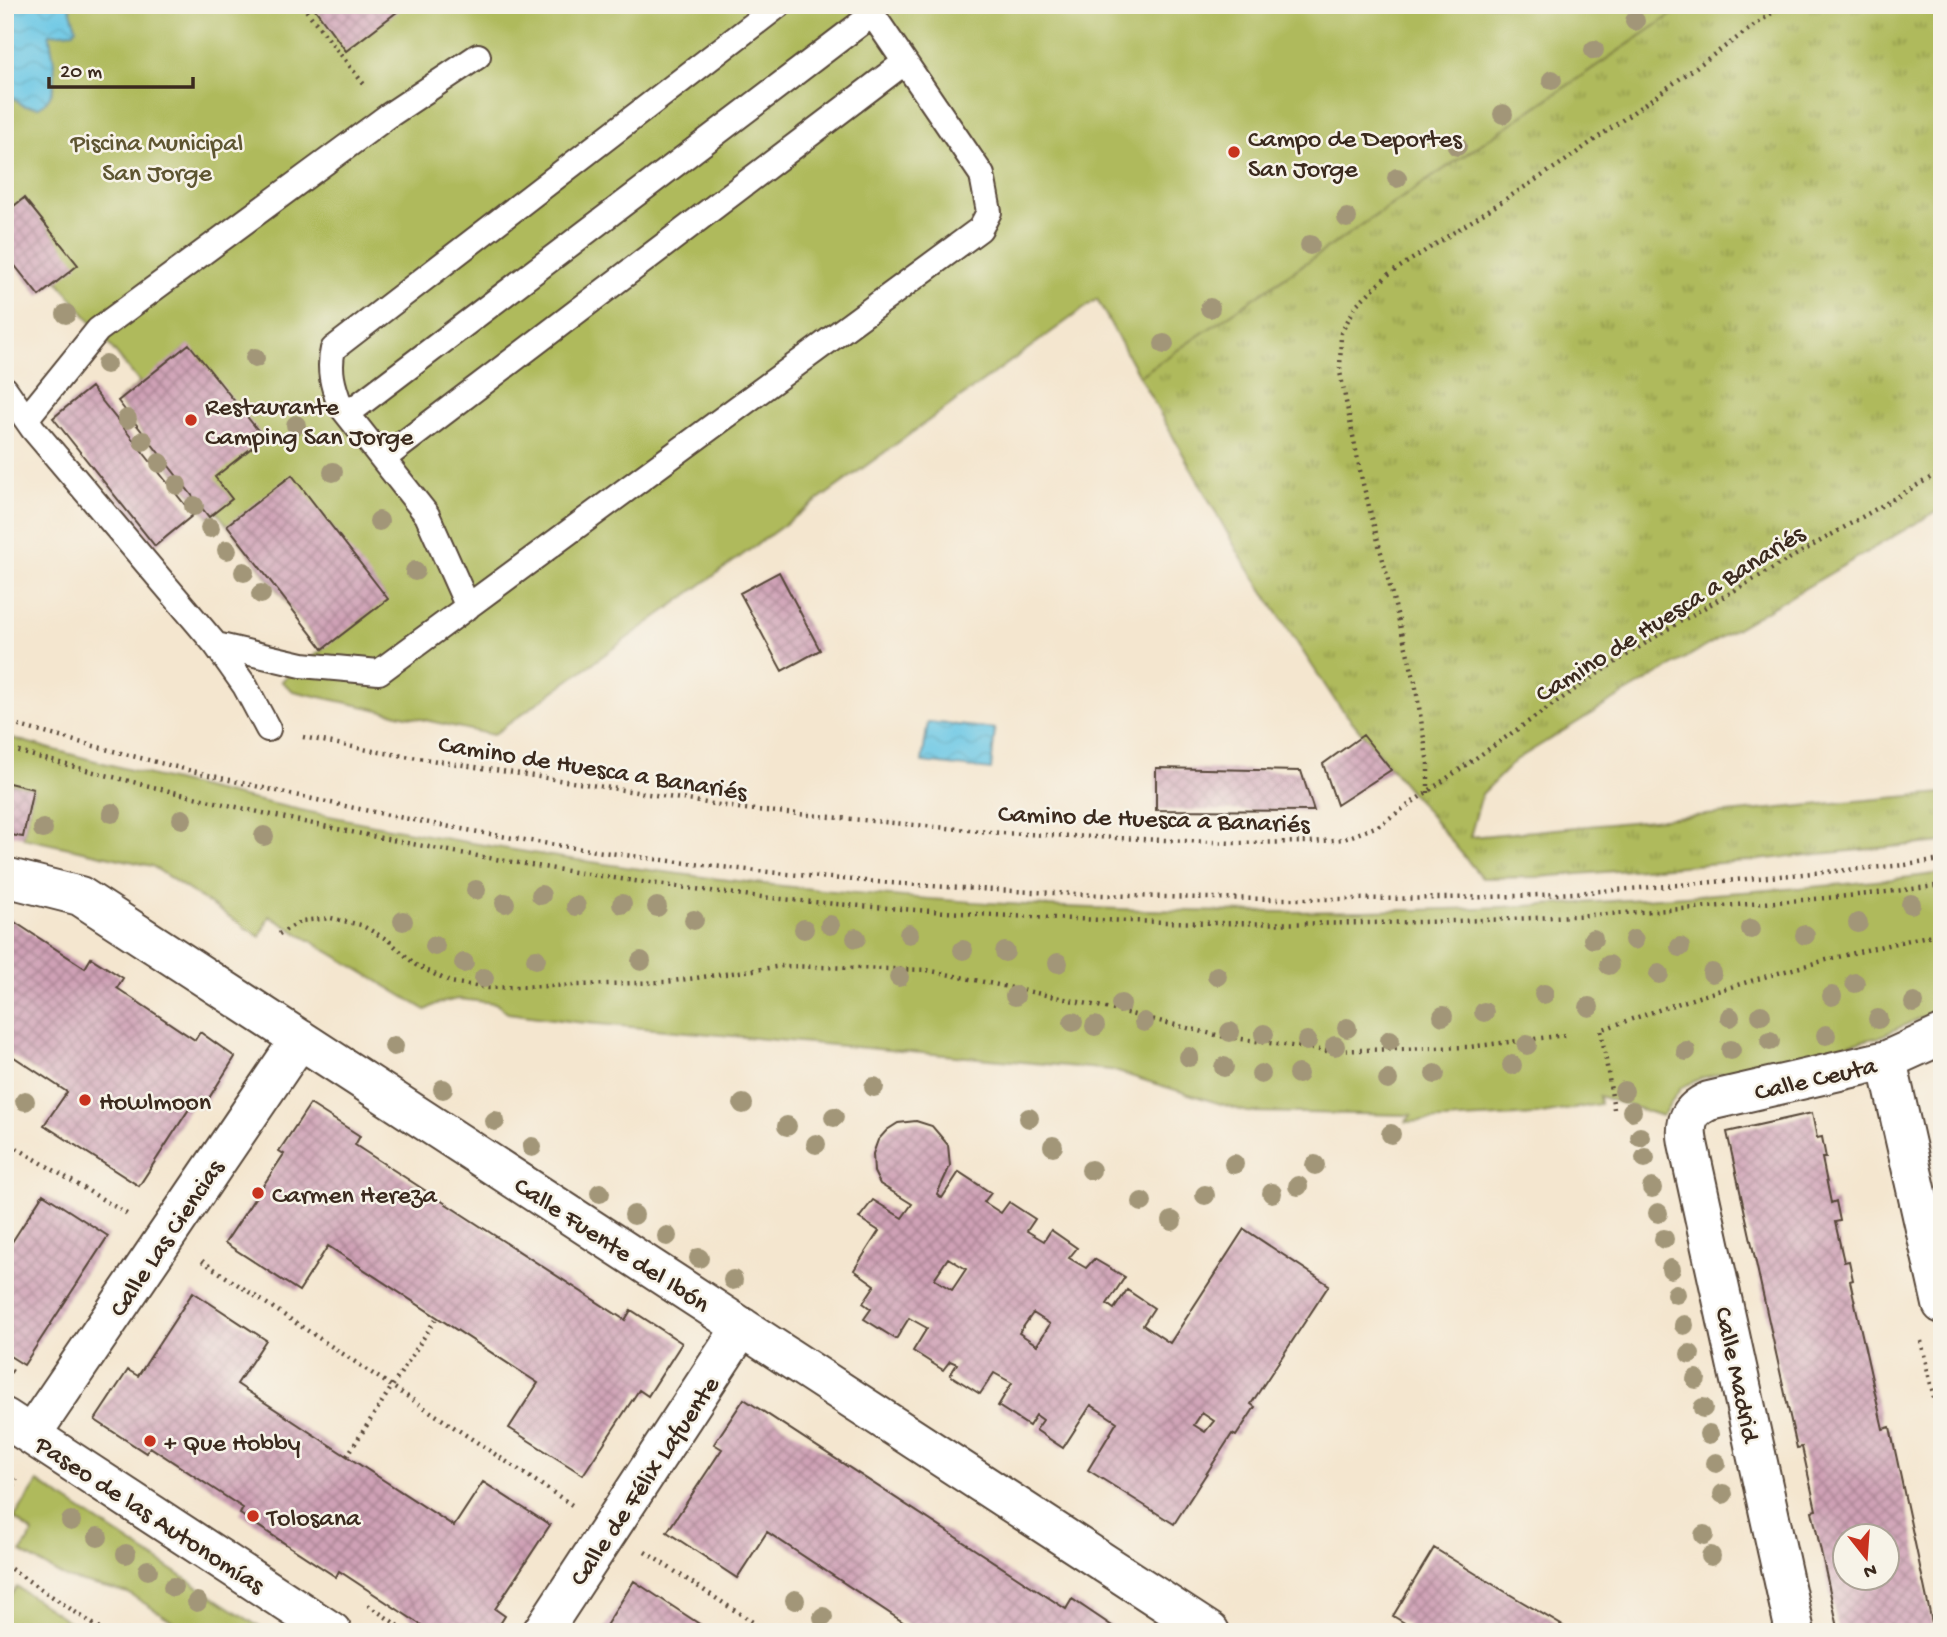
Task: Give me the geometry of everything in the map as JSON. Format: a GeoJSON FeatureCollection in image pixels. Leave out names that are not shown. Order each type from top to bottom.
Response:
{"type":"FeatureCollection","features":[{"type":"Feature","properties":{"kind":"street","name":"Calle Fuente del Ibón"},"geometry":{"type":"LineString","coordinates":[[5,877],[80,896],[742,1327],[1188,1626]]}},
{"type":"Feature","properties":{"kind":"street","name":"Calle Ceuta"},"geometry":{"type":"LineString","coordinates":[[1689,1116],[1696,1107],[1709,1101],[1887,1060],[1942,1035]]}},
{"type":"Feature","properties":{"kind":"street","name":"Calle Las Ciencias"},"geometry":{"type":"LineString","coordinates":[[18,1426],[300,1039]]}},
{"type":"Feature","properties":{"kind":"street"},"geometry":{"type":"LineString","coordinates":[[1887,1060],[1942,1304]]}},
{"type":"Feature","properties":{"kind":"street","name":"Calle Madrid"},"geometry":{"type":"LineString","coordinates":[[1689,1116],[1686,1129],[1688,1143],[1796,1632]]}},
{"type":"Feature","properties":{"kind":"street","name":"Calle de Félix Lafuente"},"geometry":{"type":"LineString","coordinates":[[542,1632],[742,1327]]}},
{"type":"Feature","properties":{"kind":"street","name":"Paseo de las Autonomías"},"geometry":{"type":"LineString","coordinates":[[18,1426],[332,1632]]}},
{"type":"Feature","properties":{"kind":"lane"},"geometry":{"type":"LineString","coordinates":[[468,607],[427,515],[340,405],[332,383],[330,361],[333,349],[779,5]]}},
{"type":"Feature","properties":{"kind":"lane"},"geometry":{"type":"LineString","coordinates":[[216,645],[302,665],[379,672],[980,229],[989,212],[982,175],[869,10],[347,414]]}},
{"type":"Feature","properties":{"kind":"lane"},"geometry":{"type":"LineString","coordinates":[[26,419],[98,330],[388,116],[478,56]]}},
{"type":"Feature","properties":{"kind":"lane"},"geometry":{"type":"LineString","coordinates":[[383,459],[905,62]]}},
{"type":"Feature","properties":{"kind":"lane"},"geometry":{"type":"LineString","coordinates":[[5,389],[26,419],[216,645],[245,686],[268,729]]}},
{"type":"Feature","properties":{"kind":"path"},"geometry":{"type":"LineString","coordinates":[[302,5],[388,116]]}},
{"type":"Feature","properties":{"kind":"path"},"geometry":{"type":"LineString","coordinates":[[1428,793],[1428,764],[1415,682],[1362,480],[1340,372],[1340,333],[1357,304],[1389,274],[1565,161],[1783,5]]}},
{"type":"Feature","properties":{"kind":"path","name":"Camino de Huesca a Banariés"},"geometry":{"type":"LineString","coordinates":[[268,729],[373,751],[745,810],[1001,833],[1234,843],[1344,839],[1377,826],[1428,793],[1597,674],[1671,627],[1942,471]]}},
{"type":"Feature","properties":{"kind":"path"},"geometry":{"type":"LineString","coordinates":[[5,722],[251,786],[430,822],[664,860],[889,883],[1186,898],[1540,895],[1942,860]]}},
{"type":"Feature","properties":{"kind":"path"},"geometry":{"type":"LineString","coordinates":[[5,748],[245,810],[425,847],[581,874],[740,895],[887,908],[1185,923],[1374,923],[1541,919],[1749,904],[1942,885]]}},
{"type":"Feature","properties":{"kind":"path"},"geometry":{"type":"LineString","coordinates":[[279,934],[301,921],[331,918],[361,925],[388,940],[416,965],[450,982],[488,988],[666,982],[783,965],[927,970],[1098,1006],[1220,1036],[1327,1051],[1469,1047],[1566,1035]]}},
{"type":"Feature","properties":{"kind":"path"},"geometry":{"type":"LineString","coordinates":[[1614,1110],[1601,1030],[1803,965],[1942,933]]}},
{"type":"Feature","properties":{"kind":"path"},"geometry":{"type":"LineString","coordinates":[[5,1141],[130,1216]]}},
{"type":"Feature","properties":{"kind":"path"},"geometry":{"type":"LineString","coordinates":[[198,1259],[580,1510]]}},
{"type":"Feature","properties":{"kind":"path"},"geometry":{"type":"LineString","coordinates":[[347,1456],[437,1317]]}},
{"type":"Feature","properties":{"kind":"path"},"geometry":{"type":"LineString","coordinates":[[5,1367],[26,1380]]}},
{"type":"Feature","properties":{"kind":"path"},"geometry":{"type":"LineString","coordinates":[[638,1548],[768,1632]]}},
{"type":"Feature","properties":{"kind":"path"},"geometry":{"type":"LineString","coordinates":[[5,1565],[105,1632]]}},
{"type":"Feature","properties":{"kind":"path"},"geometry":{"type":"LineString","coordinates":[[363,1602],[408,1632]]}},
{"type":"Feature","properties":{"kind":"green space","name":"Piscina Municipal San Jorge"},"geometry":{"type":"Polygon","coordinates":[[[5,5],[1686,5],[1139,376],[1097,299],[493,735],[293,691],[281,681],[323,649],[217,512],[209,517],[118,401],[140,383],[58,281],[5,253],[5,5]]]}},
{"type":"Feature","properties":{"kind":"green space"},"geometry":{"type":"Polygon","coordinates":[[[1686,5],[1942,5],[1942,508],[1516,760],[1482,794],[1470,837],[1942,793],[1942,842],[1746,861],[1539,877],[1482,878],[1336,702],[1242,559],[1139,376],[1686,5]]]}},
{"type":"Feature","properties":{"kind":"green space"},"geometry":{"type":"Polygon","coordinates":[[[5,736],[207,789],[411,832],[617,866],[824,890],[1033,905],[1241,912],[1450,909],[1658,898],[1942,873],[1942,1008],[1879,1037],[1701,1078],[1681,1088],[1662,1116],[1599,1096],[1600,1104],[1536,1115],[1406,1122],[1411,1115],[1247,1112],[1111,1070],[576,1022],[508,1013],[495,1003],[458,999],[436,1004],[426,1010],[269,916],[260,937],[152,866],[23,838],[33,789],[5,782],[5,736]]]}},
{"type":"Feature","properties":{"kind":"green space"},"geometry":{"type":"Polygon","coordinates":[[[38,1482],[267,1632],[190,1632],[128,1593],[66,1578],[21,1552],[33,1533],[14,1518],[38,1482]]]}},
{"type":"Feature","properties":{"kind":"green space"},"geometry":{"type":"Polygon","coordinates":[[[17,1587],[85,1632],[5,1632],[5,1592],[11,1595],[17,1587]]]}},
{"type":"Feature","properties":{"kind":"water"},"geometry":{"type":"Polygon","coordinates":[[[5,5],[69,5],[76,28],[74,32],[49,34],[54,83],[47,100],[39,107],[24,106],[5,92],[5,5]]]}},
{"type":"Feature","properties":{"kind":"water"},"geometry":{"type":"Polygon","coordinates":[[[928,722],[995,729],[991,770],[922,762],[928,722]]]}},
{"type":"Feature","properties":{"kind":"building"},"geometry":{"type":"Polygon","coordinates":[[[312,5],[406,5],[346,51],[312,5]]]}},
{"type":"Feature","properties":{"kind":"building"},"geometry":{"type":"Polygon","coordinates":[[[24,198],[78,265],[39,296],[5,253],[5,213],[24,198]]]}},
{"type":"Feature","properties":{"kind":"building","name":"Restaurante Camping San Jorge"},"geometry":{"type":"Polygon","coordinates":[[[189,344],[264,438],[215,477],[232,499],[209,517],[118,401],[189,344]]]}},
{"type":"Feature","properties":{"kind":"building"},"geometry":{"type":"Polygon","coordinates":[[[91,387],[193,515],[155,546],[53,418],[91,387]]]}},
{"type":"Feature","properties":{"kind":"building"},"geometry":{"type":"Polygon","coordinates":[[[292,475],[388,599],[323,649],[227,525],[292,475]]]}},
{"type":"Feature","properties":{"kind":"building"},"geometry":{"type":"Polygon","coordinates":[[[779,572],[820,650],[782,671],[740,593],[779,572]]]}},
{"type":"Feature","properties":{"kind":"building"},"geometry":{"type":"Polygon","coordinates":[[[1363,735],[1391,770],[1337,805],[1323,764],[1363,735]]]}},
{"type":"Feature","properties":{"kind":"building"},"geometry":{"type":"Polygon","coordinates":[[[1156,768],[1301,771],[1314,811],[1156,810],[1156,768]]]}},
{"type":"Feature","properties":{"kind":"building"},"geometry":{"type":"Polygon","coordinates":[[[5,782],[33,789],[23,837],[5,834],[5,782]]]}},
{"type":"Feature","properties":{"kind":"building"},"geometry":{"type":"Polygon","coordinates":[[[5,906],[11,910],[7,917],[85,968],[91,958],[123,978],[117,988],[195,1040],[200,1032],[235,1057],[202,1109],[193,1103],[139,1186],[44,1125],[67,1092],[5,1051],[5,906]]]}},
{"type":"Feature","properties":{"kind":"building"},"geometry":{"type":"Polygon","coordinates":[[[310,1104],[360,1136],[355,1145],[625,1320],[631,1310],[682,1343],[648,1396],[639,1390],[583,1475],[509,1428],[538,1383],[328,1246],[299,1291],[225,1243],[284,1154],[279,1151],[310,1104]]]}},
{"type":"Feature","properties":{"kind":"building"},"geometry":{"type":"Polygon","coordinates":[[[1812,1113],[1817,1138],[1822,1137],[1826,1158],[1822,1158],[1831,1203],[1836,1201],[1840,1221],[1835,1222],[1844,1262],[1849,1261],[1853,1280],[1850,1281],[1883,1429],[1890,1427],[1934,1632],[1839,1632],[1812,1511],[1816,1510],[1802,1447],[1797,1448],[1727,1132],[1812,1113]]]}},
{"type":"Feature","properties":{"kind":"building"},"geometry":{"type":"Polygon","coordinates":[[[916,1121],[932,1126],[948,1145],[950,1166],[937,1194],[942,1198],[959,1172],[991,1193],[984,1202],[1001,1213],[1009,1202],[1035,1219],[1027,1231],[1044,1241],[1051,1230],[1077,1248],[1069,1258],[1086,1268],[1094,1259],[1125,1277],[1107,1304],[1114,1309],[1127,1290],[1154,1308],[1143,1325],[1170,1343],[1244,1229],[1329,1285],[1251,1404],[1255,1407],[1236,1436],[1232,1434],[1174,1524],[1088,1470],[1117,1422],[1091,1405],[1063,1448],[1036,1430],[1043,1420],[1036,1415],[1029,1426],[998,1406],[1012,1383],[994,1373],[980,1394],[950,1375],[957,1364],[950,1361],[943,1370],[913,1351],[927,1328],[909,1318],[896,1339],[864,1319],[871,1309],[863,1303],[875,1285],[854,1270],[879,1231],[859,1218],[873,1200],[902,1218],[912,1204],[880,1184],[874,1172],[873,1154],[878,1140],[898,1123],[916,1121]],[[948,1258],[934,1279],[952,1290],[966,1269],[948,1258]],[[1033,1313],[1019,1333],[1037,1345],[1050,1324],[1033,1313]],[[1202,1413],[1194,1425],[1205,1432],[1214,1421],[1202,1413]]]}},
{"type":"Feature","properties":{"kind":"building"},"geometry":{"type":"Polygon","coordinates":[[[43,1194],[108,1236],[24,1365],[5,1353],[5,1238],[12,1242],[43,1194]]]}},
{"type":"Feature","properties":{"kind":"building"},"geometry":{"type":"Polygon","coordinates":[[[193,1292],[266,1340],[237,1384],[308,1431],[454,1526],[483,1482],[550,1525],[495,1609],[505,1616],[495,1632],[425,1632],[427,1629],[339,1571],[336,1577],[240,1514],[243,1508],[150,1447],[146,1453],[95,1420],[128,1370],[138,1376],[193,1292]]]}},
{"type":"Feature","properties":{"kind":"building"},"geometry":{"type":"Polygon","coordinates":[[[744,1399],[1066,1609],[1072,1599],[1121,1632],[918,1632],[767,1532],[737,1578],[667,1532],[722,1449],[714,1444],[744,1399]]]}},
{"type":"Feature","properties":{"kind":"building"},"geometry":{"type":"Polygon","coordinates":[[[1434,1548],[1573,1632],[1404,1632],[1408,1625],[1393,1616],[1434,1548]]]}},
{"type":"Feature","properties":{"kind":"building"},"geometry":{"type":"Polygon","coordinates":[[[634,1581],[707,1629],[705,1632],[602,1632],[634,1581]]]}},
{"type":"Feature","properties":{"kind":"place","name":"Campo de Deportes San Jorge"},"geometry":{"type":"Point","coordinates":[1234,152]}},
{"type":"Feature","properties":{"kind":"place","name":"Restaurante Camping San Jorge"},"geometry":{"type":"Point","coordinates":[191,420]}},
{"type":"Feature","properties":{"kind":"place","name":"Howlmoon"},"geometry":{"type":"Point","coordinates":[85,1100]}},
{"type":"Feature","properties":{"kind":"place","name":"Carmen Hereza"},"geometry":{"type":"Point","coordinates":[258,1193]}},
{"type":"Feature","properties":{"kind":"place","name":"+ Que Hobby"},"geometry":{"type":"Point","coordinates":[150,1441]}},
{"type":"Feature","properties":{"kind":"place","name":"Tolosana"},"geometry":{"type":"Point","coordinates":[253,1516]}}]}
